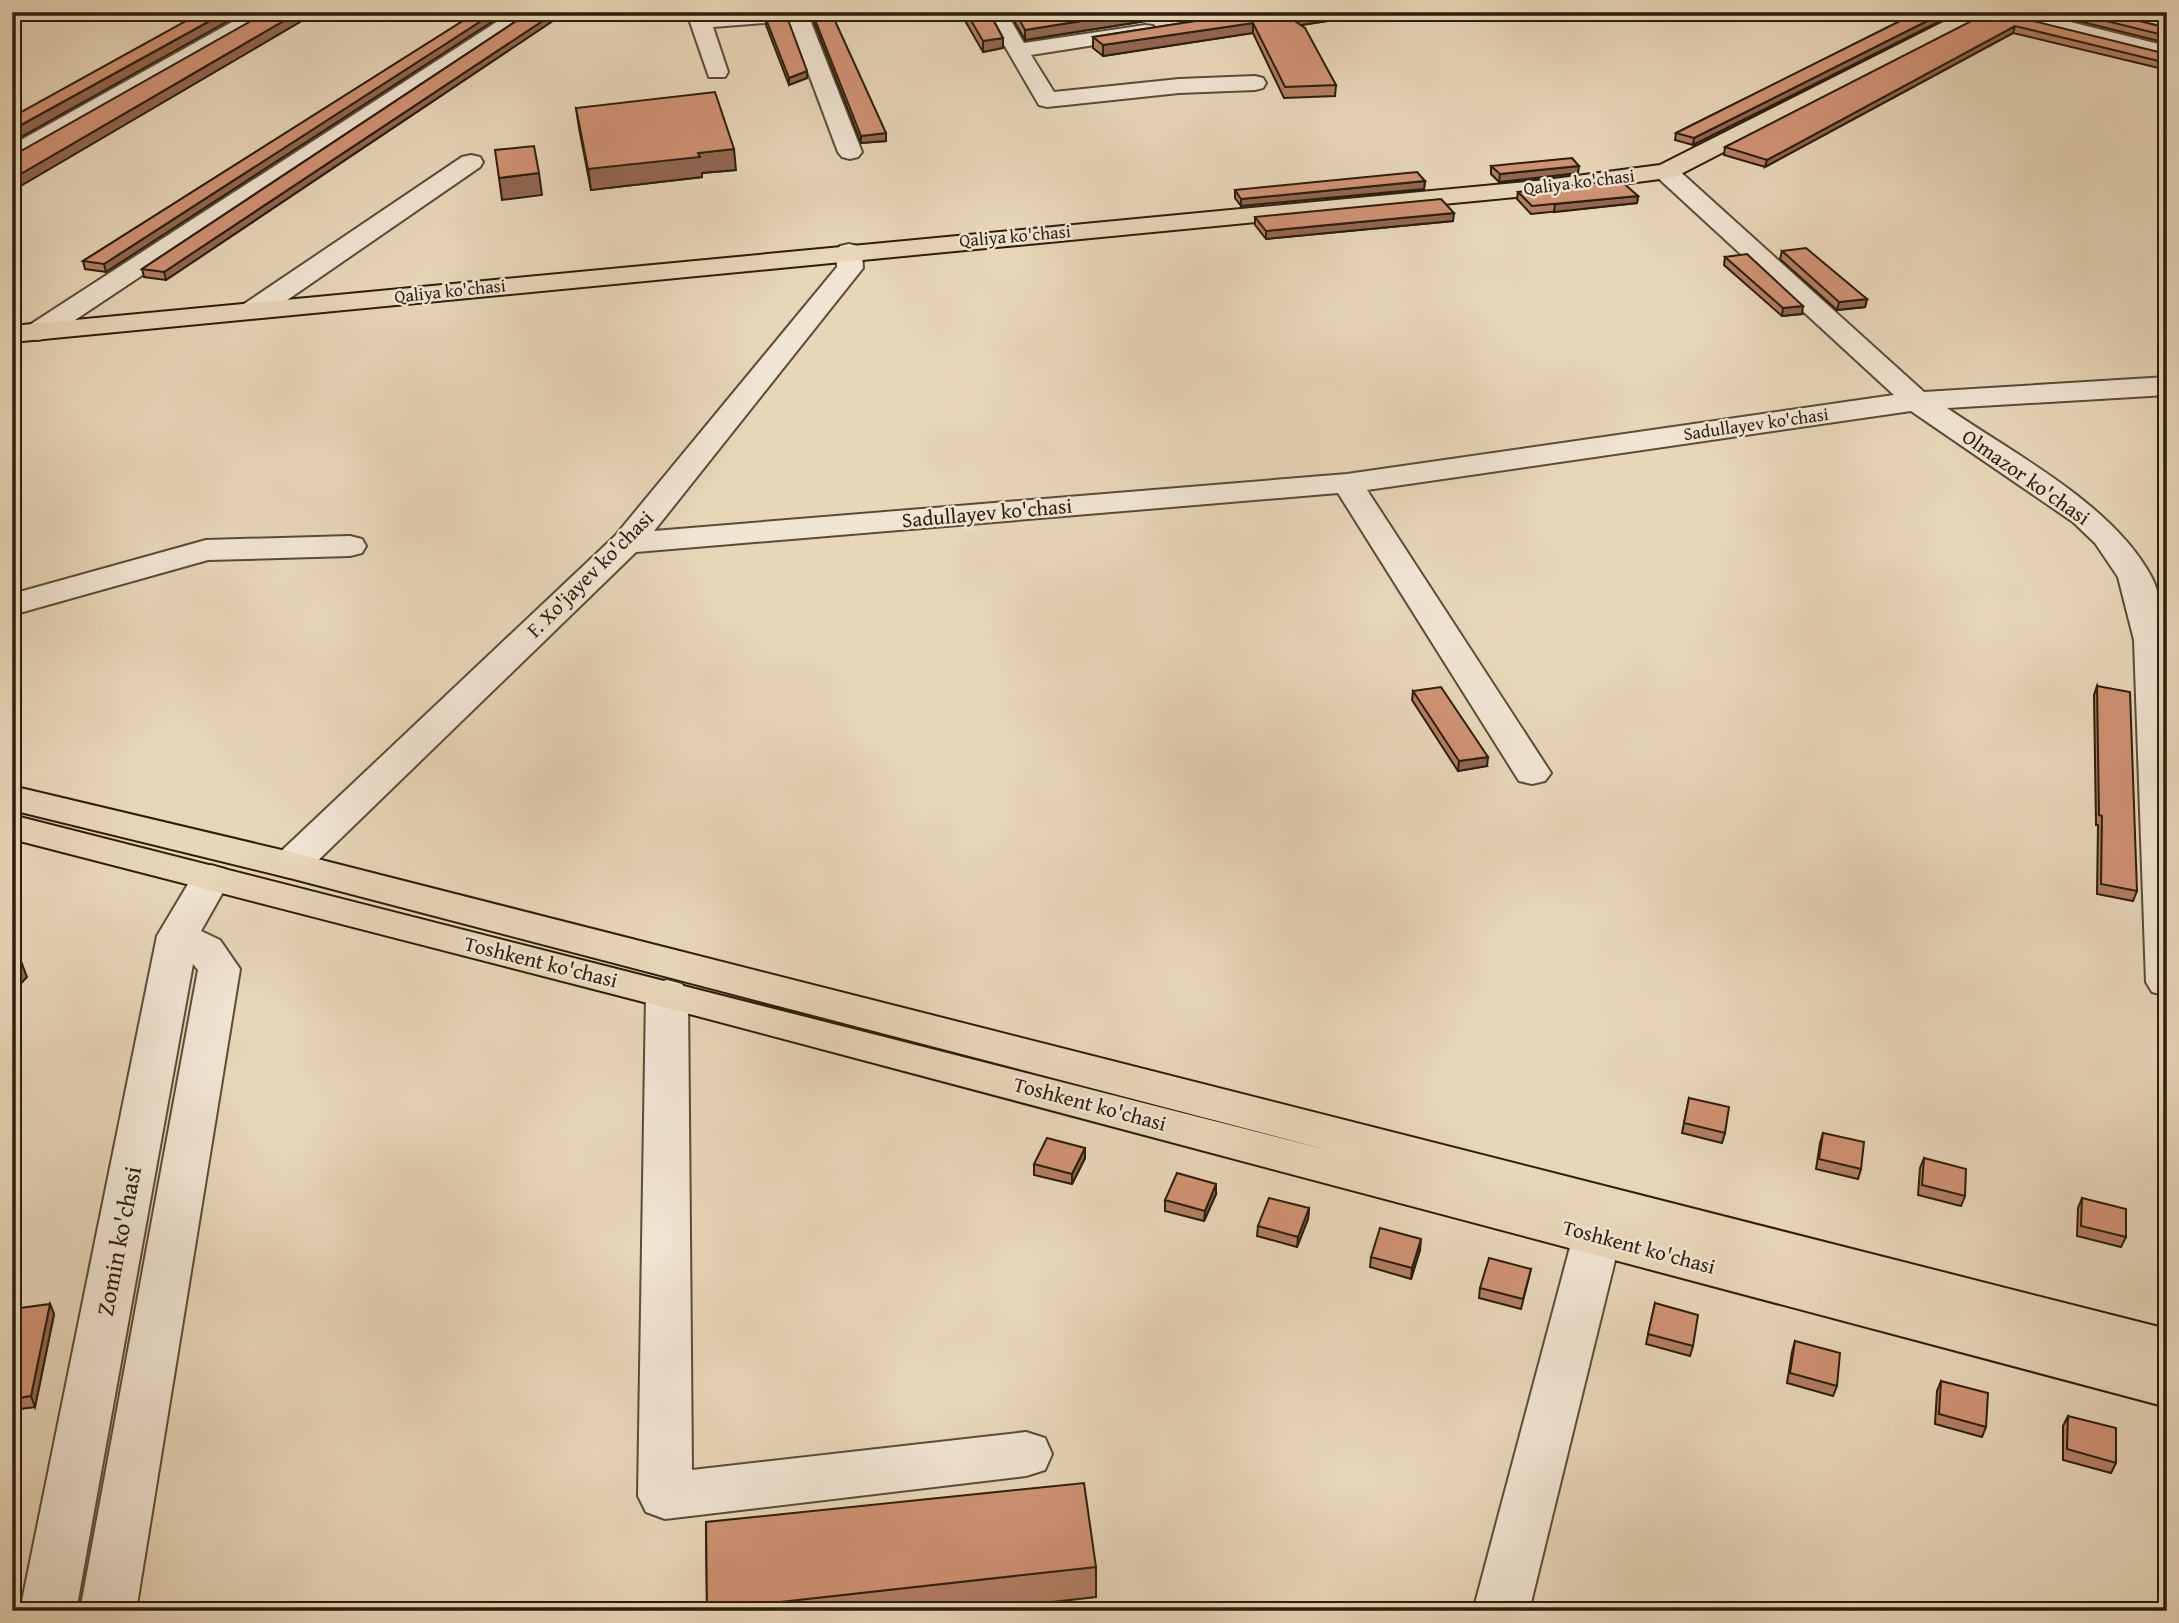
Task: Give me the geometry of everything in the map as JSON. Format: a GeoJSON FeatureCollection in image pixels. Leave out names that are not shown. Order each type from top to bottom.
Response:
{"type":"FeatureCollection","features":[{"type":"Feature","properties":{"kind":"main road","name":"Qaliya ko'chasi"},"geometry":{"type":"LineString","coordinates":[[12,334],[1532,188],[1666,172],[1980,12]]}},
{"type":"Feature","properties":{"kind":"main road","name":"Toshkent ko'chasi"},"geometry":{"type":"LineString","coordinates":[[12,798],[290,865],[2167,1349]]}},
{"type":"Feature","properties":{"kind":"main road","name":"Toshkent ko'chasi"},"geometry":{"type":"LineString","coordinates":[[12,827],[667,994],[2167,1386]]}},
{"type":"Feature","properties":{"kind":"street"},"geometry":{"type":"LineString","coordinates":[[12,155],[266,12]]}},
{"type":"Feature","properties":{"kind":"street"},"geometry":{"type":"LineString","coordinates":[[38,332],[527,12]]}},
{"type":"Feature","properties":{"kind":"street"},"geometry":{"type":"LineString","coordinates":[[995,12],[1047,100],[1179,86],[1255,83]]}},
{"type":"Feature","properties":{"kind":"street"},"geometry":{"type":"LineString","coordinates":[[2004,12],[2167,53]]}},
{"type":"Feature","properties":{"kind":"street"},"geometry":{"type":"LineString","coordinates":[[717,72],[701,22],[796,13],[850,152]]}},
{"type":"Feature","properties":{"kind":"street"},"geometry":{"type":"LineString","coordinates":[[1019,50],[1169,27]]}},
{"type":"Feature","properties":{"kind":"street"},"geometry":{"type":"LineString","coordinates":[[254,310],[471,162]]}},
{"type":"Feature","properties":{"kind":"street","name":"Olmazor ko'chasi"},"geometry":{"type":"LineString","coordinates":[[1666,172],[1917,401],[2076,509],[2106,536],[2135,577],[2159,641],[2167,982]]}},
{"type":"Feature","properties":{"kind":"street","name":"F. Xo'jayev ko'chasi"},"geometry":{"type":"LineString","coordinates":[[290,865],[627,543],[850,268],[849,252]]}},
{"type":"Feature","properties":{"kind":"street","name":"Sadullayev ko'chasi"},"geometry":{"type":"LineString","coordinates":[[627,543],[1347,483],[1917,401],[2167,386]]}},
{"type":"Feature","properties":{"kind":"street"},"geometry":{"type":"LineString","coordinates":[[1347,483],[1532,773]]}},
{"type":"Feature","properties":{"kind":"street"},"geometry":{"type":"LineString","coordinates":[[12,605],[206,550],[350,545]]}},
{"type":"Feature","properties":{"kind":"street","name":"Zomin ko'chasi"},"geometry":{"type":"LineString","coordinates":[[48,1611],[178,936],[211,878]]}},
{"type":"Feature","properties":{"kind":"street"},"geometry":{"type":"LineString","coordinates":[[108,1611],[219,969],[205,950],[178,936]]}},
{"type":"Feature","properties":{"kind":"street"},"geometry":{"type":"LineString","coordinates":[[667,994],[665,1496],[1026,1454]]}},
{"type":"Feature","properties":{"kind":"street"},"geometry":{"type":"LineString","coordinates":[[1501,1611],[1597,1236]]}},
{"type":"Feature","properties":{"kind":"building"},"geometry":{"type":"Polygon","coordinates":[[[202,12],[226,12],[12,130],[12,117],[202,12]]]}},
{"type":"Feature","properties":{"kind":"building"},"geometry":{"type":"Polygon","coordinates":[[[267,12],[299,12],[12,179],[12,153],[19,152],[267,12]]]}},
{"type":"Feature","properties":{"kind":"building"},"geometry":{"type":"Polygon","coordinates":[[[477,12],[495,12],[104,264],[83,261],[477,12]]]}},
{"type":"Feature","properties":{"kind":"building"},"geometry":{"type":"Polygon","coordinates":[[[530,12],[556,12],[164,272],[142,269],[530,12]]]}},
{"type":"Feature","properties":{"kind":"building"},"geometry":{"type":"Polygon","coordinates":[[[812,12],[831,12],[886,133],[861,136],[812,12]]]}},
{"type":"Feature","properties":{"kind":"building"},"geometry":{"type":"Polygon","coordinates":[[[966,12],[989,12],[1003,38],[983,41],[966,12]]]}},
{"type":"Feature","properties":{"kind":"building"},"geometry":{"type":"Polygon","coordinates":[[[1015,12],[1138,12],[1025,30],[1015,12]]]}},
{"type":"Feature","properties":{"kind":"building"},"geometry":{"type":"Polygon","coordinates":[[[1253,12],[1321,12],[1289,17],[1305,28],[1336,85],[1285,87],[1253,23],[1103,45],[1093,37],[1253,12]]]}},
{"type":"Feature","properties":{"kind":"building"},"geometry":{"type":"Polygon","coordinates":[[[1918,12],[1945,12],[1694,138],[1676,133],[1918,12]]]}},
{"type":"Feature","properties":{"kind":"building"},"geometry":{"type":"Polygon","coordinates":[[[2070,12],[2104,12],[2167,28],[2167,36],[2070,12]]]}},
{"type":"Feature","properties":{"kind":"building"},"geometry":{"type":"Polygon","coordinates":[[[1983,15],[2000,20],[2009,15],[2167,54],[2167,63],[2015,26],[1767,160],[1725,147],[1983,15]]]}},
{"type":"Feature","properties":{"kind":"building"},"geometry":{"type":"Polygon","coordinates":[[[787,17],[807,71],[789,78],[766,19],[787,17]]]}},
{"type":"Feature","properties":{"kind":"building"},"geometry":{"type":"Polygon","coordinates":[[[715,92],[734,149],[698,153],[700,157],[588,169],[576,108],[715,92]]]}},
{"type":"Feature","properties":{"kind":"building"},"geometry":{"type":"Polygon","coordinates":[[[534,146],[539,173],[499,178],[495,150],[534,146]]]}},
{"type":"Feature","properties":{"kind":"building"},"geometry":{"type":"Polygon","coordinates":[[[1572,158],[1579,166],[1500,174],[1491,166],[1572,158]]]}},
{"type":"Feature","properties":{"kind":"building"},"geometry":{"type":"Polygon","coordinates":[[[1417,172],[1425,181],[1241,199],[1235,190],[1417,172]]]}},
{"type":"Feature","properties":{"kind":"building"},"geometry":{"type":"Polygon","coordinates":[[[1620,180],[1638,196],[1532,206],[1518,192],[1620,180]]]}},
{"type":"Feature","properties":{"kind":"building"},"geometry":{"type":"Polygon","coordinates":[[[1441,199],[1454,213],[1266,231],[1255,217],[1441,199]]]}},
{"type":"Feature","properties":{"kind":"building"},"geometry":{"type":"Polygon","coordinates":[[[1806,248],[1867,299],[1839,302],[1782,251],[1806,248]]]}},
{"type":"Feature","properties":{"kind":"building"},"geometry":{"type":"Polygon","coordinates":[[[1747,254],[1803,306],[1783,308],[1725,257],[1747,254]]]}},
{"type":"Feature","properties":{"kind":"building"},"geometry":{"type":"Polygon","coordinates":[[[2097,686],[2130,692],[2137,891],[2101,884],[2102,816],[2099,815],[2097,686]]]}},
{"type":"Feature","properties":{"kind":"building"},"geometry":{"type":"Polygon","coordinates":[[[1441,687],[1488,757],[1459,761],[1413,691],[1441,687]]]}},
{"type":"Feature","properties":{"kind":"building"},"geometry":{"type":"Polygon","coordinates":[[[1689,1098],[1729,1107],[1725,1133],[1684,1123],[1689,1098]]]}},
{"type":"Feature","properties":{"kind":"building"},"geometry":{"type":"Polygon","coordinates":[[[1823,1133],[1864,1142],[1861,1169],[1819,1159],[1823,1133]]]}},
{"type":"Feature","properties":{"kind":"building"},"geometry":{"type":"Polygon","coordinates":[[[1047,1138],[1085,1148],[1072,1174],[1034,1164],[1047,1138]]]}},
{"type":"Feature","properties":{"kind":"building"},"geometry":{"type":"Polygon","coordinates":[[[1924,1158],[1966,1169],[1965,1196],[1922,1185],[1924,1158]]]}},
{"type":"Feature","properties":{"kind":"building"},"geometry":{"type":"Polygon","coordinates":[[[1177,1173],[1216,1184],[1205,1211],[1165,1200],[1177,1173]]]}},
{"type":"Feature","properties":{"kind":"building"},"geometry":{"type":"Polygon","coordinates":[[[1269,1198],[1309,1208],[1298,1237],[1258,1226],[1269,1198]]]}},
{"type":"Feature","properties":{"kind":"building"},"geometry":{"type":"Polygon","coordinates":[[[2082,1198],[2126,1209],[2126,1237],[2081,1226],[2082,1198]]]}},
{"type":"Feature","properties":{"kind":"building"},"geometry":{"type":"Polygon","coordinates":[[[1380,1228],[1421,1239],[1412,1268],[1371,1257],[1380,1228]]]}},
{"type":"Feature","properties":{"kind":"building"},"geometry":{"type":"Polygon","coordinates":[[[1489,1258],[1531,1269],[1523,1299],[1480,1288],[1489,1258]]]}},
{"type":"Feature","properties":{"kind":"building"},"geometry":{"type":"Polygon","coordinates":[[[1655,1303],[1698,1315],[1693,1346],[1648,1334],[1655,1303]]]}},
{"type":"Feature","properties":{"kind":"building"},"geometry":{"type":"Polygon","coordinates":[[[50,1304],[31,1396],[12,1399],[12,1339],[20,1308],[50,1304]]]}},
{"type":"Feature","properties":{"kind":"building"},"geometry":{"type":"Polygon","coordinates":[[[1795,1341],[1840,1353],[1837,1386],[1790,1373],[1795,1341]]]}},
{"type":"Feature","properties":{"kind":"building"},"geometry":{"type":"Polygon","coordinates":[[[1941,1381],[1988,1393],[1986,1427],[1939,1414],[1941,1381]]]}},
{"type":"Feature","properties":{"kind":"building"},"geometry":{"type":"Polygon","coordinates":[[[2068,1416],[2116,1428],[2116,1463],[2067,1449],[2068,1416]]]}},
{"type":"Feature","properties":{"kind":"building"},"geometry":{"type":"Polygon","coordinates":[[[1084,1483],[1096,1567],[707,1610],[706,1522],[1084,1483]]]}}]}
